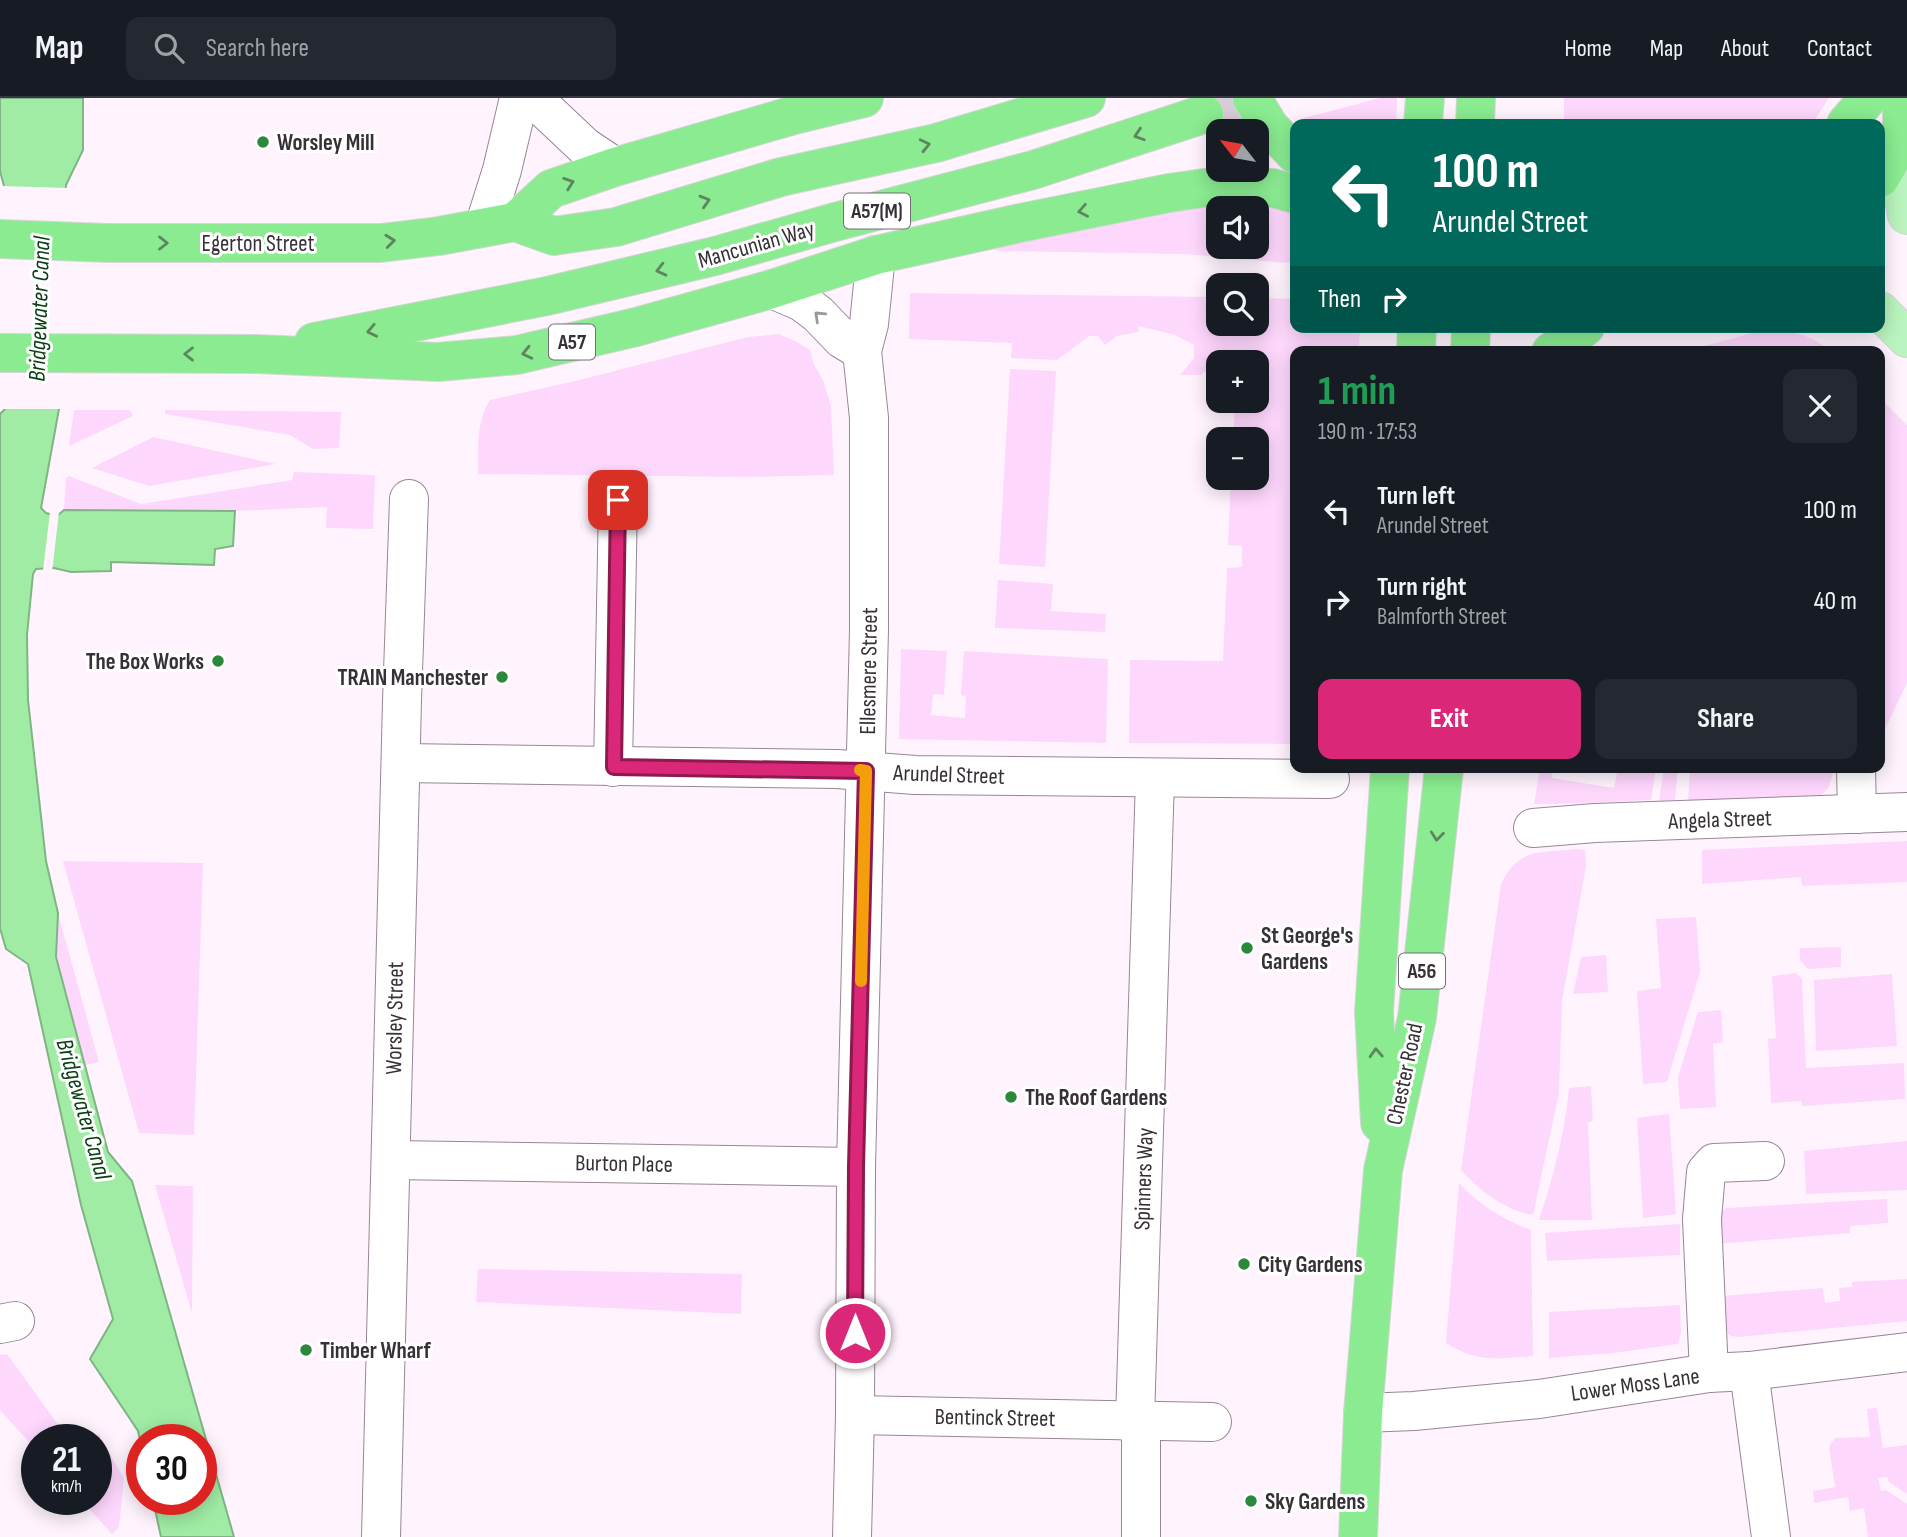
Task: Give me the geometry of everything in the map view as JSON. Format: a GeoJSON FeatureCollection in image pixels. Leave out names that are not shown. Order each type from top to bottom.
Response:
{"type":"FeatureCollection","features":[{"type":"Feature","properties":{"kind":"highway"},"geometry":{"type":"LineString","coordinates":[[500,224],[551,189],[615,167],[794,115],[864,98]]}},
{"type":"Feature","properties":{"kind":"highway","name":"A57(M)"},"geometry":{"type":"LineString","coordinates":[[500,224],[554,236],[616,227],[781,177],[936,143],[1086,98]]}},
{"type":"Feature","properties":{"kind":"highway"},"geometry":{"type":"LineString","coordinates":[[1252,98],[1269,127],[1290,149]]}},
{"type":"Feature","properties":{"kind":"highway"},"geometry":{"type":"LineString","coordinates":[[1423,119],[1424,98]]}},
{"type":"Feature","properties":{"kind":"highway"},"geometry":{"type":"LineString","coordinates":[[1475,119],[1476,98]]}},
{"type":"Feature","properties":{"kind":"highway"},"geometry":{"type":"LineString","coordinates":[[1850,119],[1868,98]]}},
{"type":"Feature","properties":{"kind":"highway"},"geometry":{"type":"LineString","coordinates":[[1885,170],[1902,141],[1902,98]]}},
{"type":"Feature","properties":{"kind":"highway","name":"Mancunian Way"},"geometry":{"type":"LineString","coordinates":[[547,296],[715,256],[1033,170],[1204,114]]}},
{"type":"Feature","properties":{"kind":"highway","name":"A57"},"geometry":{"type":"LineString","coordinates":[[0,353],[257,354],[438,362],[517,355],[636,327],[772,289],[876,255],[1020,223],[1203,188],[1238,186],[1273,188],[1290,193]]}},
{"type":"Feature","properties":{"kind":"highway","name":"Egerton Street"},"geometry":{"type":"LineString","coordinates":[[0,239],[382,243],[439,236],[500,224]]}},
{"type":"Feature","properties":{"kind":"highway","name":"A57"},"geometry":{"type":"LineString","coordinates":[[257,354],[547,296]]}},
{"type":"Feature","properties":{"kind":"highway"},"geometry":{"type":"LineString","coordinates":[[1559,346],[1577,333]]}},
{"type":"Feature","properties":{"kind":"highway","name":"Chester Road"},"geometry":{"type":"LineString","coordinates":[[1358,1537],[1363,1413],[1383,1170],[1374,1012],[1390,773]]}},
{"type":"Feature","properties":{"kind":"highway","name":"Chester Road"},"geometry":{"type":"LineString","coordinates":[[1383,1170],[1418,1018],[1443,773]]}},
{"type":"Feature","properties":{"kind":"main road"},"geometry":{"type":"LineString","coordinates":[[1902,141],[1902,186],[1907,215]]}},
{"type":"Feature","properties":{"kind":"main road"},"geometry":{"type":"LineString","coordinates":[[1885,316],[1907,338]]}},
{"type":"Feature","properties":{"kind":"street"},"geometry":{"type":"LineString","coordinates":[[500,224],[502,170],[519,98]]}},
{"type":"Feature","properties":{"kind":"street"},"geometry":{"type":"LineString","coordinates":[[533,98],[585,147],[615,167]]}},
{"type":"Feature","properties":{"kind":"street","name":"Ellesmere Street"},"geometry":{"type":"LineString","coordinates":[[852,1537],[856,1167],[866,771],[869,418],[862,351],[869,324],[876,255]]}},
{"type":"Feature","properties":{"kind":"street"},"geometry":{"type":"LineString","coordinates":[[772,289],[802,302],[842,339],[862,351]]}},
{"type":"Feature","properties":{"kind":"street","name":"Worsley Street"},"geometry":{"type":"LineString","coordinates":[[381,1537],[409,499]]}},
{"type":"Feature","properties":{"kind":"street"},"geometry":{"type":"LineString","coordinates":[[614,767],[618,500]]}},
{"type":"Feature","properties":{"kind":"street","name":"Arundel Street"},"geometry":{"type":"LineString","coordinates":[[401,763],[866,771],[915,775],[1329,779]]}},
{"type":"Feature","properties":{"kind":"street"},"geometry":{"type":"LineString","coordinates":[[1856,773],[1857,814]]}},
{"type":"Feature","properties":{"kind":"street","name":"Spinners Way"},"geometry":{"type":"LineString","coordinates":[[1141,1537],[1141,1438],[1135,1420],[1155,778]]}},
{"type":"Feature","properties":{"kind":"street","name":"Angela Street"},"geometry":{"type":"LineString","coordinates":[[1533,828],[1595,823],[1907,812]]}},
{"type":"Feature","properties":{"kind":"street","name":"Burton Place"},"geometry":{"type":"LineString","coordinates":[[391,1160],[856,1167]]}},
{"type":"Feature","properties":{"kind":"street"},"geometry":{"type":"LineString","coordinates":[[1709,1373],[1702,1219],[1706,1172],[1714,1163],[1765,1161]]}},
{"type":"Feature","properties":{"kind":"street","name":"Lower Moss Lane"},"geometry":{"type":"LineString","coordinates":[[1363,1413],[1415,1411],[1539,1399],[1709,1373],[1749,1371],[1907,1352]]}},
{"type":"Feature","properties":{"kind":"street"},"geometry":{"type":"LineString","coordinates":[[1749,1371],[1771,1537]]}},
{"type":"Feature","properties":{"kind":"street","name":"Bentinck Street"},"geometry":{"type":"LineString","coordinates":[[855,1415],[1212,1422]]}},
{"type":"Feature","properties":{"kind":"shaded area"},"geometry":{"type":"Polygon","coordinates":[[[1380,98],[1397,98],[1396,119],[1304,118],[1380,98]]]}},
{"type":"Feature","properties":{"kind":"shaded area"},"geometry":{"type":"Polygon","coordinates":[[[1564,98],[1829,98],[1815,119],[1564,119],[1564,98]]]}},
{"type":"Feature","properties":{"kind":"shaded area"},"geometry":{"type":"Polygon","coordinates":[[[1186,202],[1206,203],[1206,256],[1000,251],[971,243],[1186,202]]]}},
{"type":"Feature","properties":{"kind":"shaded area"},"geometry":{"type":"Polygon","coordinates":[[[1269,205],[1290,206],[1290,262],[1241,259],[1269,259],[1269,205]]]}},
{"type":"Feature","properties":{"kind":"shaded area"},"geometry":{"type":"Polygon","coordinates":[[[910,293],[1206,297],[1206,336],[1269,336],[1269,298],[1290,299],[1290,333],[1360,333],[1359,346],[1290,346],[1290,744],[1129,743],[1130,660],[1223,661],[1227,568],[1242,567],[1242,546],[1228,545],[1230,490],[1269,490],[1269,427],[1234,427],[1234,413],[1269,413],[1269,350],[1206,350],[1206,371],[1201,375],[1180,375],[1194,358],[1194,345],[1175,335],[1139,326],[1138,332],[1117,336],[1105,345],[1098,336],[1089,336],[1057,360],[1011,358],[1012,343],[909,339],[910,293]]]}},
{"type":"Feature","properties":{"kind":"shaded area"},"geometry":{"type":"Polygon","coordinates":[[[1752,333],[1793,333],[1824,346],[1704,346],[1752,333]]]}},
{"type":"Feature","properties":{"kind":"shaded area"},"geometry":{"type":"Polygon","coordinates":[[[779,334],[810,350],[814,365],[823,380],[831,406],[834,475],[747,477],[478,474],[480,426],[490,400],[748,337],[779,334]]]}},
{"type":"Feature","properties":{"kind":"shaded area"},"geometry":{"type":"Polygon","coordinates":[[[1010,369],[1056,371],[1045,567],[999,564],[1010,369]]]}},
{"type":"Feature","properties":{"kind":"shaded area"},"geometry":{"type":"Polygon","coordinates":[[[1885,403],[1907,425],[1907,683],[1885,729],[1885,403]]]}},
{"type":"Feature","properties":{"kind":"shaded area"},"geometry":{"type":"Polygon","coordinates":[[[74,410],[130,410],[133,416],[69,446],[74,410]]]}},
{"type":"Feature","properties":{"kind":"shaded area"},"geometry":{"type":"Polygon","coordinates":[[[165,410],[341,412],[339,448],[313,449],[290,435],[165,414],[165,410]]]}},
{"type":"Feature","properties":{"kind":"shaded area"},"geometry":{"type":"Polygon","coordinates":[[[153,437],[276,464],[149,486],[92,468],[153,437]]]}},
{"type":"Feature","properties":{"kind":"shaded area"},"geometry":{"type":"Polygon","coordinates":[[[294,472],[375,475],[373,529],[326,528],[327,507],[235,511],[64,510],[66,478],[69,476],[141,504],[292,480],[294,472]]]}},
{"type":"Feature","properties":{"kind":"shaded area"},"geometry":{"type":"Polygon","coordinates":[[[998,580],[1053,584],[1051,611],[1106,614],[1105,632],[995,628],[998,580]]]}},
{"type":"Feature","properties":{"kind":"shaded area"},"geometry":{"type":"Polygon","coordinates":[[[901,649],[947,651],[944,695],[933,694],[931,715],[965,718],[966,696],[961,695],[964,651],[1108,659],[1106,743],[899,739],[901,649]]]}},
{"type":"Feature","properties":{"kind":"shaded area"},"geometry":{"type":"Polygon","coordinates":[[[1539,773],[1552,773],[1552,778],[1614,788],[1617,773],[1655,773],[1651,800],[1534,804],[1539,773]]]}},
{"type":"Feature","properties":{"kind":"shaded area"},"geometry":{"type":"Polygon","coordinates":[[[1663,773],[1678,773],[1675,800],[1659,801],[1663,773]]]}},
{"type":"Feature","properties":{"kind":"shaded area"},"geometry":{"type":"Polygon","coordinates":[[[1690,773],[1833,773],[1829,787],[1821,796],[1688,801],[1690,773]]]}},
{"type":"Feature","properties":{"kind":"shaded area"},"geometry":{"type":"Polygon","coordinates":[[[1907,841],[1907,882],[1802,886],[1801,877],[1702,884],[1702,850],[1907,841]]]}},
{"type":"Feature","properties":{"kind":"shaded area"},"geometry":{"type":"Polygon","coordinates":[[[1585,850],[1586,866],[1562,1001],[1559,1093],[1533,1215],[1512,1209],[1493,1198],[1461,1170],[1501,884],[1515,863],[1523,858],[1542,852],[1585,850]]]}},
{"type":"Feature","properties":{"kind":"shaded area"},"geometry":{"type":"Polygon","coordinates":[[[63,861],[203,863],[194,1135],[139,1133],[63,861]]]}},
{"type":"Feature","properties":{"kind":"shaded area"},"geometry":{"type":"Polygon","coordinates":[[[58,913],[99,1062],[83,1066],[56,957],[58,913]]]}},
{"type":"Feature","properties":{"kind":"shaded area"},"geometry":{"type":"Polygon","coordinates":[[[1696,917],[1700,972],[1667,1082],[1643,1084],[1637,991],[1661,988],[1656,919],[1696,917]]]}},
{"type":"Feature","properties":{"kind":"shaded area"},"geometry":{"type":"Polygon","coordinates":[[[1841,947],[1841,967],[1808,969],[1800,960],[1800,948],[1841,947]]]}},
{"type":"Feature","properties":{"kind":"shaded area"},"geometry":{"type":"Polygon","coordinates":[[[1606,955],[1608,992],[1573,994],[1581,957],[1606,955]]]}},
{"type":"Feature","properties":{"kind":"shaded area"},"geometry":{"type":"Polygon","coordinates":[[[1796,973],[1802,979],[1806,1068],[1904,1063],[1905,1099],[1802,1106],[1801,1101],[1771,1103],[1768,1039],[1776,1038],[1772,976],[1796,973]]]}},
{"type":"Feature","properties":{"kind":"shaded area"},"geometry":{"type":"Polygon","coordinates":[[[1892,974],[1897,1046],[1816,1051],[1814,980],[1892,974]]]}},
{"type":"Feature","properties":{"kind":"shaded area"},"geometry":{"type":"Polygon","coordinates":[[[1721,1010],[1723,1042],[1713,1044],[1716,1107],[1680,1109],[1678,1077],[1698,1012],[1721,1010]]]}},
{"type":"Feature","properties":{"kind":"shaded area"},"geometry":{"type":"Polygon","coordinates":[[[1591,1086],[1593,1121],[1588,1122],[1592,1220],[1539,1220],[1558,1155],[1569,1088],[1591,1086]]]}},
{"type":"Feature","properties":{"kind":"shaded area"},"geometry":{"type":"Polygon","coordinates":[[[1669,1114],[1676,1214],[1643,1218],[1637,1118],[1669,1114]]]}},
{"type":"Feature","properties":{"kind":"shaded area"},"geometry":{"type":"Polygon","coordinates":[[[1907,1141],[1907,1190],[1806,1194],[1804,1151],[1907,1141]]]}},
{"type":"Feature","properties":{"kind":"shaded area"},"geometry":{"type":"Polygon","coordinates":[[[1459,1183],[1492,1211],[1531,1230],[1533,1356],[1478,1357],[1446,1343],[1459,1183]]]}},
{"type":"Feature","properties":{"kind":"shaded area"},"geometry":{"type":"Polygon","coordinates":[[[155,1185],[193,1186],[192,1313],[155,1185]]]}},
{"type":"Feature","properties":{"kind":"shaded area"},"geometry":{"type":"Polygon","coordinates":[[[1887,1199],[1888,1223],[1850,1226],[1850,1233],[1718,1244],[1717,1218],[1726,1208],[1887,1199]]]}},
{"type":"Feature","properties":{"kind":"shaded area"},"geometry":{"type":"Polygon","coordinates":[[[1680,1224],[1680,1255],[1547,1261],[1545,1233],[1680,1224]]]}},
{"type":"Feature","properties":{"kind":"shaded area"},"geometry":{"type":"Polygon","coordinates":[[[478,1269],[742,1274],[741,1314],[476,1302],[478,1269]]]}},
{"type":"Feature","properties":{"kind":"shaded area"},"geometry":{"type":"Polygon","coordinates":[[[1907,1279],[1907,1321],[1738,1337],[1731,1336],[1724,1330],[1721,1296],[1823,1288],[1825,1303],[1840,1301],[1839,1288],[1852,1287],[1852,1282],[1907,1279]]]}},
{"type":"Feature","properties":{"kind":"shaded area"},"geometry":{"type":"Polygon","coordinates":[[[1680,1305],[1681,1333],[1678,1344],[1549,1358],[1549,1312],[1680,1305]]]}},
{"type":"Feature","properties":{"kind":"shaded area"},"geometry":{"type":"Polygon","coordinates":[[[7,1354],[58,1424],[21,1424],[21,1433],[0,1410],[0,1355],[7,1354]]]}},
{"type":"Feature","properties":{"kind":"shaded area"},"geometry":{"type":"Polygon","coordinates":[[[1877,1408],[1883,1448],[1907,1445],[1907,1494],[1889,1482],[1887,1477],[1878,1478],[1881,1491],[1886,1490],[1907,1504],[1907,1537],[1868,1537],[1864,1508],[1850,1511],[1848,1497],[1814,1503],[1813,1491],[1835,1487],[1829,1447],[1835,1438],[1870,1437],[1867,1409],[1877,1408]]]}},
{"type":"Feature","properties":{"kind":"shaded area"},"geometry":{"type":"Polygon","coordinates":[[[112,1457],[124,1479],[119,1527],[112,1534],[95,1515],[112,1515],[112,1457]]]}},
{"type":"Feature","properties":{"kind":"water","name":"Bridgewater Canal"},"geometry":{"type":"Polygon","coordinates":[[[0,98],[83,98],[83,150],[66,185],[59,409],[41,508],[46,513],[57,516],[64,510],[235,511],[233,546],[215,549],[214,565],[111,562],[111,571],[36,569],[33,574],[27,635],[28,700],[46,861],[58,913],[56,957],[108,1152],[132,1181],[202,1424],[133,1424],[90,1359],[113,1319],[81,1205],[28,964],[6,949],[0,928],[0,414],[5,409],[4,186],[0,171],[0,98]]]}},
{"type":"Feature","properties":{"kind":"water"},"geometry":{"type":"Polygon","coordinates":[[[217,1478],[234,1537],[161,1537],[156,1515],[217,1515],[217,1478]]]}},
{"type":"Feature","properties":{"kind":"pier"},"geometry":{"type":"Polygon","coordinates":[[[1,186],[69,188],[62,409],[0,409],[1,186]]]}},
{"type":"Feature","properties":{"kind":"pier"},"geometry":{"type":"Polygon","coordinates":[[[50,512],[59,512],[52,572],[43,571],[50,512]]]}},
{"type":"Feature","properties":{"kind":"tunnel"},"geometry":{"type":"LineString","coordinates":[[1204,114],[1253,98]]}},
{"type":"Feature","properties":{"kind":"slow traffic"},"geometry":{"type":"LineString","coordinates":[[860,770],[866,771],[861,981]]}},
{"type":"Feature","properties":{"kind":"place","name":"Worsley Mill"},"geometry":{"type":"Point","coordinates":[263,142]}},
{"type":"Feature","properties":{"kind":"place","name":"The Box Works"},"geometry":{"type":"Point","coordinates":[218,661]}},
{"type":"Feature","properties":{"kind":"place","name":"TRAIN Manchester"},"geometry":{"type":"Point","coordinates":[502,677]}},
{"type":"Feature","properties":{"kind":"place","name":"St George's Gardens"},"geometry":{"type":"Point","coordinates":[1247,948]}},
{"type":"Feature","properties":{"kind":"place","name":"The Roof Gardens"},"geometry":{"type":"Point","coordinates":[1011,1097]}},
{"type":"Feature","properties":{"kind":"place","name":"City Gardens"},"geometry":{"type":"Point","coordinates":[1244,1264]}},
{"type":"Feature","properties":{"kind":"place","name":"Timber Wharf"},"geometry":{"type":"Point","coordinates":[306,1350]}},
{"type":"Feature","properties":{"kind":"place","name":"Sky Gardens"},"geometry":{"type":"Point","coordinates":[1251,1501]}},
{"type":"Feature","properties":{"kind":"route"},"geometry":{"type":"LineString","coordinates":[[618,500],[614,767],[866,771],[856,1167],[855,1333]]}}]}
